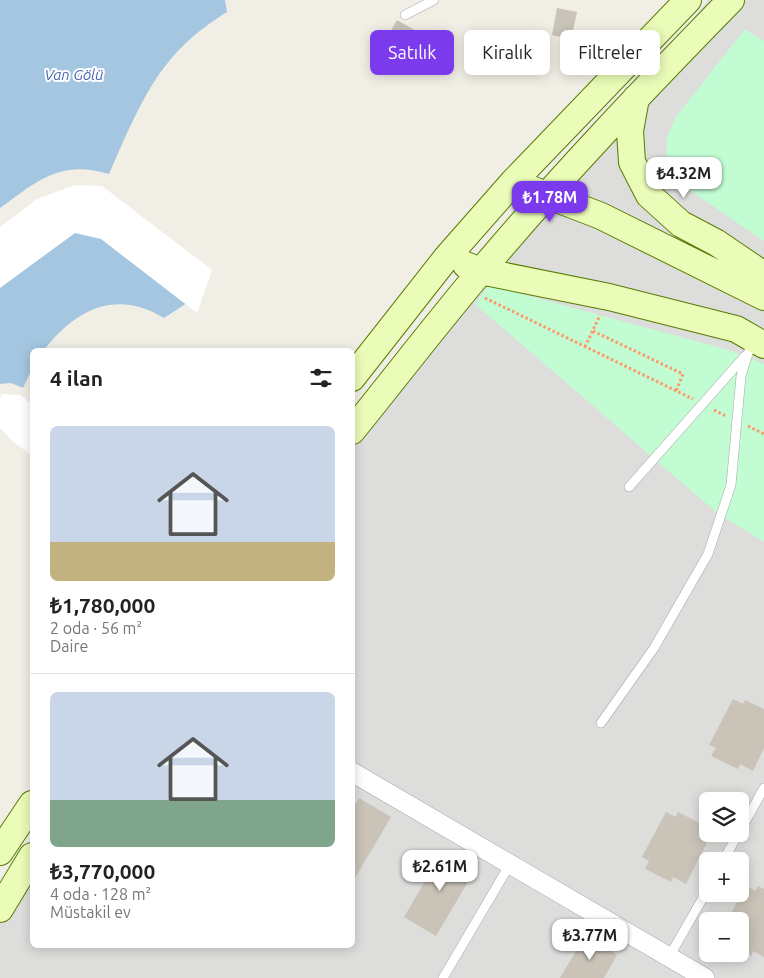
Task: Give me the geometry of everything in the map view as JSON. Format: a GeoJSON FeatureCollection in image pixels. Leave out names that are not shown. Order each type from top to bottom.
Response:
{"type":"FeatureCollection","features":[{"type":"Feature","properties":{"kind":"main road"},"geometry":{"type":"LineString","coordinates":[[355,374],[447,256],[513,182],[688,0]]}},
{"type":"Feature","properties":{"kind":"main road"},"geometry":{"type":"LineString","coordinates":[[355,427],[473,280],[546,196],[636,98],[731,0]]}},
{"type":"Feature","properties":{"kind":"main road"},"geometry":{"type":"LineString","coordinates":[[636,98],[630,131],[632,162],[649,195],[681,224],[717,243],[764,275]]}},
{"type":"Feature","properties":{"kind":"main road"},"geometry":{"type":"LineString","coordinates":[[513,182],[602,216],[764,297]]}},
{"type":"Feature","properties":{"kind":"main road"},"geometry":{"type":"LineString","coordinates":[[447,256],[473,280],[609,297],[736,329],[759,339]]}},
{"type":"Feature","properties":{"kind":"main road"},"geometry":{"type":"LineString","coordinates":[[0,852],[30,807]]}},
{"type":"Feature","properties":{"kind":"main road"},"geometry":{"type":"LineString","coordinates":[[0,909],[30,859]]}},
{"type":"Feature","properties":{"kind":"street"},"geometry":{"type":"LineString","coordinates":[[355,774],[705,978]]}},
{"type":"Feature","properties":{"kind":"lane"},"geometry":{"type":"LineString","coordinates":[[405,15],[434,0]]}},
{"type":"Feature","properties":{"kind":"lane"},"geometry":{"type":"LineString","coordinates":[[629,487],[759,339]]}},
{"type":"Feature","properties":{"kind":"lane"},"geometry":{"type":"LineString","coordinates":[[601,723],[654,648],[708,554],[731,485],[741,376],[759,339]]}},
{"type":"Feature","properties":{"kind":"lane"},"geometry":{"type":"LineString","coordinates":[[749,814],[764,788]]}},
{"type":"Feature","properties":{"kind":"lane"},"geometry":{"type":"LineString","coordinates":[[443,978],[510,864]]}},
{"type":"Feature","properties":{"kind":"lane"},"geometry":{"type":"LineString","coordinates":[[669,957],[701,902]]}},
{"type":"Feature","properties":{"kind":"path"},"geometry":{"type":"LineString","coordinates":[[473,280],[586,347],[764,434]]}},
{"type":"Feature","properties":{"kind":"path"},"geometry":{"type":"LineString","coordinates":[[586,347],[609,297]]}},
{"type":"Feature","properties":{"kind":"path"},"geometry":{"type":"LineString","coordinates":[[593,331],[683,374],[676,391]]}},
{"type":"Feature","properties":{"kind":"shaded area"},"geometry":{"type":"Polygon","coordinates":[[[708,0],[764,0],[764,978],[0,978],[0,887],[30,849],[30,948],[355,948],[355,443],[648,75],[660,75],[660,60],[708,0]]]}},
{"type":"Feature","properties":{"kind":"green space"},"geometry":{"type":"Polygon","coordinates":[[[745,29],[764,41],[764,241],[682,185],[667,157],[666,140],[675,118],[745,29]]]}},
{"type":"Feature","properties":{"kind":"green space"},"geometry":{"type":"Polygon","coordinates":[[[489,285],[729,350],[764,364],[764,542],[716,512],[475,304],[489,285]]]}},
{"type":"Feature","properties":{"kind":"water","name":"Van Gölü"},"geometry":{"type":"Polygon","coordinates":[[[0,0],[225,0],[227,12],[203,28],[167,63],[142,103],[109,174],[77,169],[50,175],[38,181],[0,208],[0,0]]]}},
{"type":"Feature","properties":{"kind":"water"},"geometry":{"type":"Polygon","coordinates":[[[81,222],[190,301],[164,318],[146,309],[130,305],[113,305],[83,314],[56,336],[46,348],[30,348],[30,373],[23,388],[11,383],[0,384],[0,286],[81,222]]]}},
{"type":"Feature","properties":{"kind":"pier"},"geometry":{"type":"Polygon","coordinates":[[[75,185],[102,186],[212,270],[197,313],[101,239],[75,233],[0,288],[0,227],[37,199],[75,185]]]}},
{"type":"Feature","properties":{"kind":"pier"},"geometry":{"type":"Polygon","coordinates":[[[2,394],[20,395],[30,402],[30,454],[13,442],[0,428],[0,398],[2,394]]]}},
{"type":"Feature","properties":{"kind":"building"},"geometry":{"type":"Polygon","coordinates":[[[557,8],[577,12],[573,30],[560,30],[560,37],[552,35],[557,8]]]}},
{"type":"Feature","properties":{"kind":"building"},"geometry":{"type":"Polygon","coordinates":[[[397,20],[414,30],[391,30],[397,20]]]}},
{"type":"Feature","properties":{"kind":"building"},"geometry":{"type":"Polygon","coordinates":[[[733,699],[743,704],[745,700],[764,709],[764,748],[753,771],[740,764],[738,769],[711,756],[716,748],[709,745],[733,699]]]}},
{"type":"Feature","properties":{"kind":"building"},"geometry":{"type":"Polygon","coordinates":[[[359,798],[391,817],[355,878],[355,804],[359,798]]]}},
{"type":"Feature","properties":{"kind":"building"},"geometry":{"type":"Polygon","coordinates":[[[666,812],[676,817],[678,812],[699,823],[699,842],[707,842],[702,852],[699,852],[699,859],[686,884],[673,877],[671,882],[645,869],[649,861],[642,857],[666,812]]]}},
{"type":"Feature","properties":{"kind":"building"},"geometry":{"type":"Polygon","coordinates":[[[444,849],[476,868],[436,936],[404,917],[444,849]]]}},
{"type":"Feature","properties":{"kind":"building"},"geometry":{"type":"Polygon","coordinates":[[[758,886],[764,889],[764,957],[753,951],[751,956],[749,955],[749,912],[732,912],[737,902],[749,902],[749,887],[755,891],[758,886]]]}},
{"type":"Feature","properties":{"kind":"building"},"geometry":{"type":"Polygon","coordinates":[[[585,936],[617,955],[604,978],[560,978],[585,936]]]}}]}
